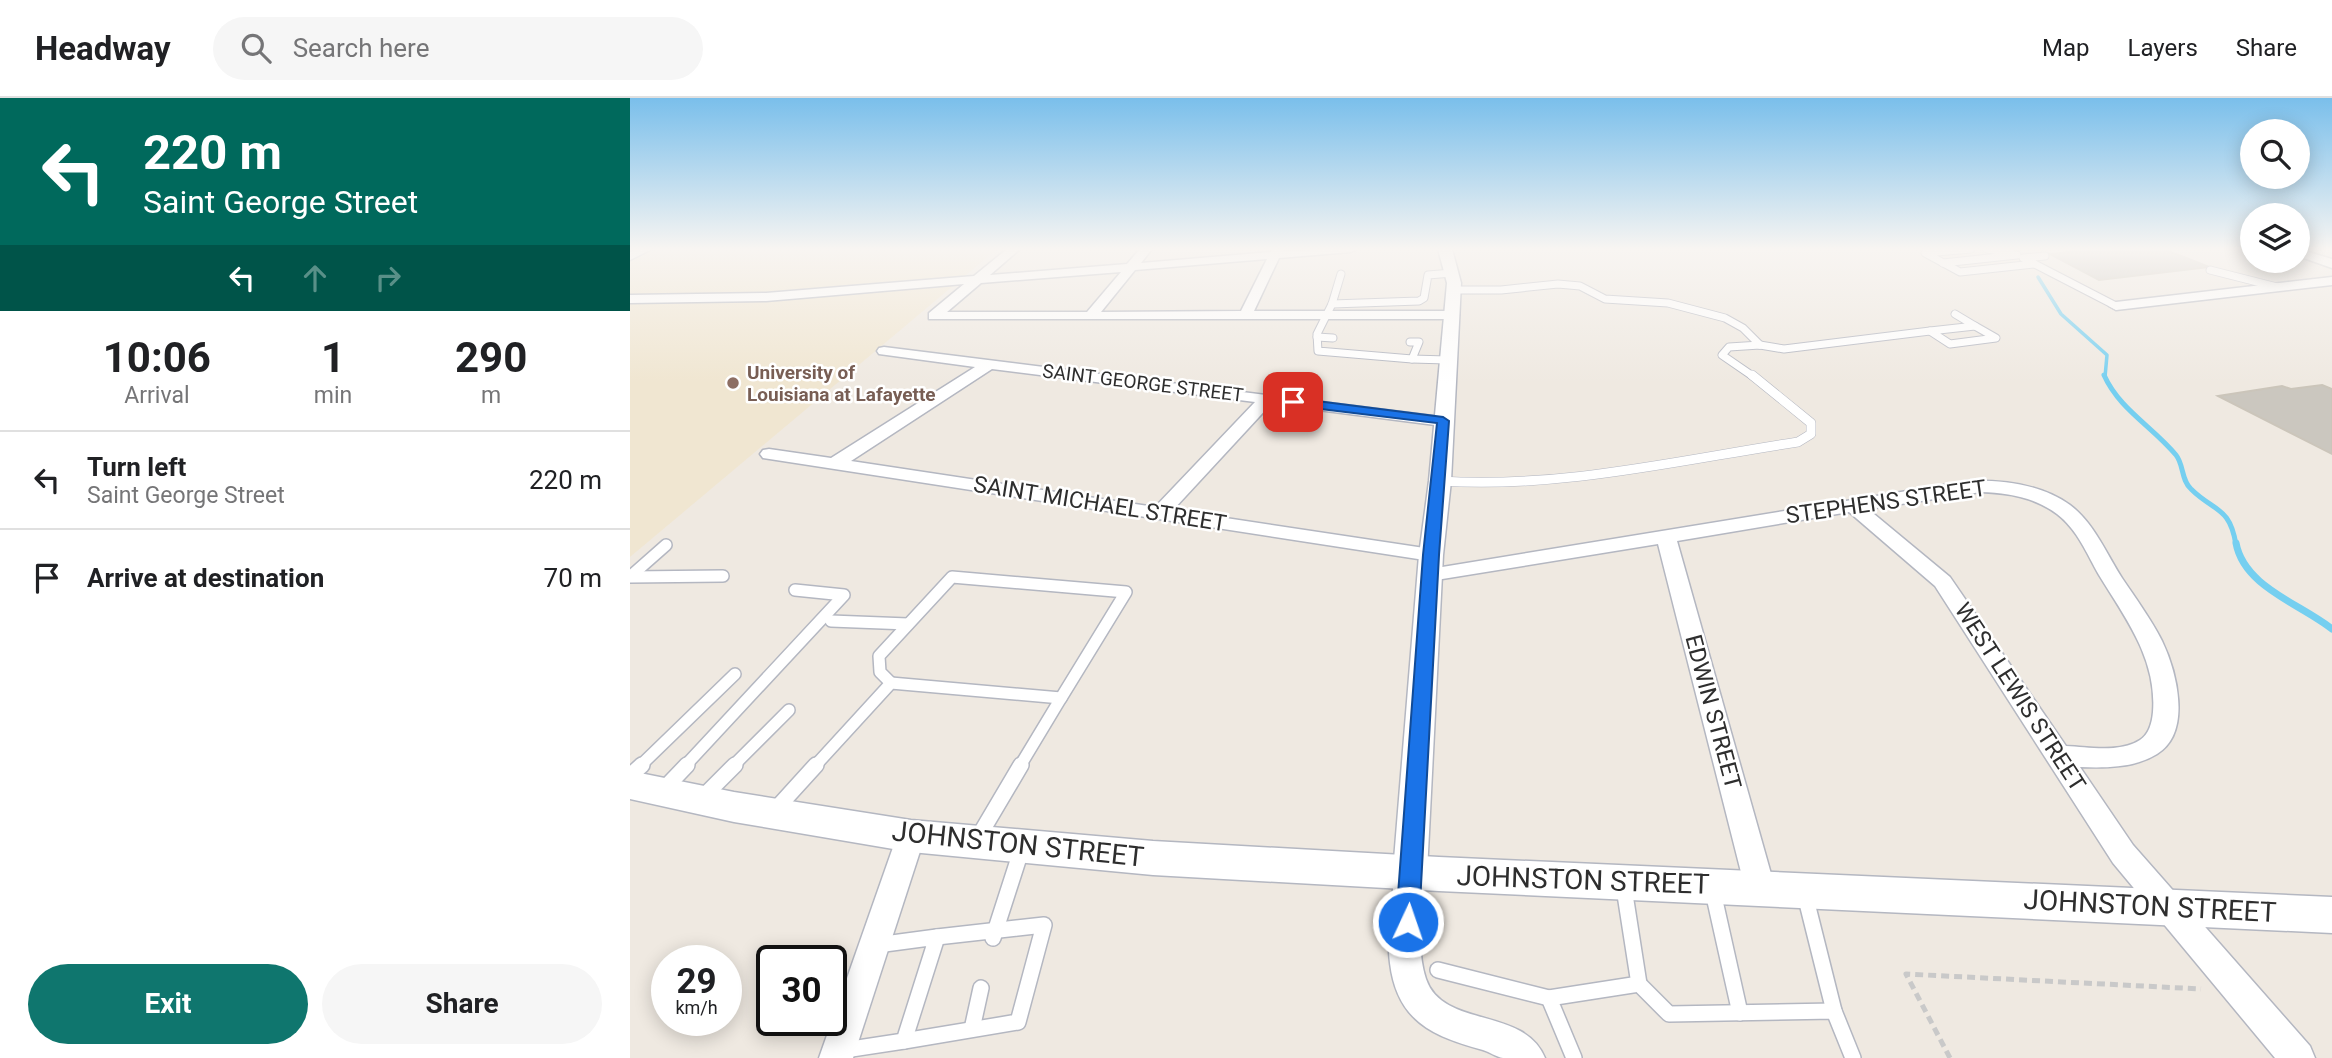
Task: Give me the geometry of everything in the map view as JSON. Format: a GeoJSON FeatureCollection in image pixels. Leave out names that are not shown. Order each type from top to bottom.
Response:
{"type":"FeatureCollection","features":[{"type":"Feature","properties":{"kind":"main road","name":"JOHNSTON STREET"},"geometry":{"type":"LineString","coordinates":[[640,784],[700,800],[772,814],[911,836],[1153,858],[2332,915]]}},
{"type":"Feature","properties":{"kind":"street"},"geometry":{"type":"LineString","coordinates":[[630,299],[806,294]]}},
{"type":"Feature","properties":{"kind":"street"},"geometry":{"type":"LineString","coordinates":[[961,294],[934,316],[1245,316],[1329,310],[1452,315]]}},
{"type":"Feature","properties":{"kind":"street"},"geometry":{"type":"LineString","coordinates":[[1090,316],[1109,294]]}},
{"type":"Feature","properties":{"kind":"street"},"geometry":{"type":"LineString","coordinates":[[1245,316],[1256,294]]}},
{"type":"Feature","properties":{"kind":"street"},"geometry":{"type":"LineString","coordinates":[[1453,294],[1440,481],[1430,565],[1405,971],[1412,991],[1425,1009],[1444,1022],[1489,1032],[1517,1047],[1528,1058]]}},
{"type":"Feature","properties":{"kind":"street"},"geometry":{"type":"LineString","coordinates":[[2116,306],[2219,294]]}},
{"type":"Feature","properties":{"kind":"street","name":"SAINT GEORGE STREET"},"geometry":{"type":"LineString","coordinates":[[884,351],[1443,421]]}},
{"type":"Feature","properties":{"kind":"street"},"geometry":{"type":"LineString","coordinates":[[836,463],[990,364]]}},
{"type":"Feature","properties":{"kind":"street"},"geometry":{"type":"LineString","coordinates":[[1160,513],[1267,399]]}},
{"type":"Feature","properties":{"kind":"street","name":"SAINT MICHAEL STREET"},"geometry":{"type":"LineString","coordinates":[[769,454],[1160,513],[1430,565]]}},
{"type":"Feature","properties":{"kind":"street","name":"STEPHENS STREET"},"geometry":{"type":"LineString","coordinates":[[1430,565],[1666,536],[1968,487],[2004,486],[2030,493],[2058,506],[2078,525],[2151,640],[2161,665],[2167,699],[2164,726],[2155,742],[2147,748],[2120,756],[2060,756]]}},
{"type":"Feature","properties":{"kind":"street","name":"WEST LEWIS STREET"},"geometry":{"type":"LineString","coordinates":[[1853,506],[1944,582],[2123,854],[2298,1058]]}},
{"type":"Feature","properties":{"kind":"street","name":"EDWIN STREET"},"geometry":{"type":"LineString","coordinates":[[1666,536],[1760,888]]}},
{"type":"Feature","properties":{"kind":"street"},"geometry":{"type":"LineString","coordinates":[[837,1055],[911,836]]}},
{"type":"Feature","properties":{"kind":"lane"},"geometry":{"type":"LineString","coordinates":[[1334,294],[1317,337],[1318,351],[1447,360]]}},
{"type":"Feature","properties":{"kind":"lane"},"geometry":{"type":"LineString","coordinates":[[1329,310],[1419,301],[1425,294]]}},
{"type":"Feature","properties":{"kind":"lane"},"geometry":{"type":"LineString","coordinates":[[1595,294],[1605,299],[1668,303],[1725,318],[1743,328],[1760,345]]}},
{"type":"Feature","properties":{"kind":"lane"},"geometry":{"type":"LineString","coordinates":[[2092,294],[2116,306]]}},
{"type":"Feature","properties":{"kind":"lane"},"geometry":{"type":"LineString","coordinates":[[1929,331],[1950,344],[1996,338],[1955,314]]}},
{"type":"Feature","properties":{"kind":"lane"},"geometry":{"type":"LineString","coordinates":[[1440,481],[1486,484],[1535,482],[1798,442],[1811,434],[1811,423],[1739,365],[1722,355],[1729,347],[1760,345],[1784,349],[1975,326]]}},
{"type":"Feature","properties":{"kind":"lane"},"geometry":{"type":"LineString","coordinates":[[1317,337],[1333,338]]}},
{"type":"Feature","properties":{"kind":"lane"},"geometry":{"type":"LineString","coordinates":[[1410,342],[1419,342],[1412,359]]}},
{"type":"Feature","properties":{"kind":"lane"},"geometry":{"type":"LineString","coordinates":[[631,576],[666,545]]}},
{"type":"Feature","properties":{"kind":"lane"},"geometry":{"type":"LineString","coordinates":[[631,576],[723,576]]}},
{"type":"Feature","properties":{"kind":"lane"},"geometry":{"type":"LineString","coordinates":[[975,842],[1126,592],[952,577],[879,656],[880,672],[891,683],[1061,698]]}},
{"type":"Feature","properties":{"kind":"lane"},"geometry":{"type":"LineString","coordinates":[[640,784],[844,595],[795,590]]}},
{"type":"Feature","properties":{"kind":"lane"},"geometry":{"type":"LineString","coordinates":[[831,621],[908,624]]}},
{"type":"Feature","properties":{"kind":"lane"},"geometry":{"type":"LineString","coordinates":[[640,784],[734,674]]}},
{"type":"Feature","properties":{"kind":"lane"},"geometry":{"type":"LineString","coordinates":[[772,814],[891,683]]}},
{"type":"Feature","properties":{"kind":"lane"},"geometry":{"type":"LineString","coordinates":[[700,800],[789,710]]}},
{"type":"Feature","properties":{"kind":"lane"},"geometry":{"type":"LineString","coordinates":[[994,934],[1023,846]]}},
{"type":"Feature","properties":{"kind":"lane"},"geometry":{"type":"LineString","coordinates":[[1623,882],[1639,984],[1669,1014],[1834,1011]]}},
{"type":"Feature","properties":{"kind":"lane"},"geometry":{"type":"LineString","coordinates":[[1712,886],[1740,1013]]}},
{"type":"Feature","properties":{"kind":"lane"},"geometry":{"type":"LineString","coordinates":[[1803,889],[1834,1011],[1853,1058]]}},
{"type":"Feature","properties":{"kind":"lane"},"geometry":{"type":"LineString","coordinates":[[837,1055],[1018,1022],[1044,925],[994,934],[937,937],[874,945]]}},
{"type":"Feature","properties":{"kind":"lane"},"geometry":{"type":"LineString","coordinates":[[904,1041],[937,937]]}},
{"type":"Feature","properties":{"kind":"lane"},"geometry":{"type":"LineString","coordinates":[[1438,970],[1549,998],[1639,984]]}},
{"type":"Feature","properties":{"kind":"lane"},"geometry":{"type":"LineString","coordinates":[[972,1029],[982,988]]}},
{"type":"Feature","properties":{"kind":"lane"},"geometry":{"type":"LineString","coordinates":[[1549,998],[1574,1058]]}},
{"type":"Feature","properties":{"kind":"path"},"geometry":{"type":"LineString","coordinates":[[1950,1058],[1906,974],[2201,989]]}},
{"type":"Feature","properties":{"kind":"shaded area","name":"University of Louisiana at Lafayette"},"geometry":{"type":"Polygon","coordinates":[[[630,294],[944,294],[630,557],[630,294]]]}},
{"type":"Feature","properties":{"kind":"building"},"geometry":{"type":"Polygon","coordinates":[[[2322,385],[2332,389],[2332,454],[2218,396],[2282,386],[2291,389],[2322,385]]]}},
{"type":"Feature","properties":{"kind":"waterway"},"geometry":{"type":"LineString","coordinates":[[2048,294],[2061,314],[2107,355],[2105,377]]}},
{"type":"Feature","properties":{"kind":"waterway"},"geometry":{"type":"LineString","coordinates":[[2105,377],[2127,408],[2176,455],[2188,485],[2225,516],[2230,523],[2236,545]]}},
{"type":"Feature","properties":{"kind":"waterway"},"geometry":{"type":"LineString","coordinates":[[2236,543],[2241,558],[2262,583],[2332,629]]}},
{"type":"Feature","properties":{"kind":"place","name":"University of Louisiana at Lafayette"},"geometry":{"type":"Point","coordinates":[733,383]}},
{"type":"Feature","properties":{"kind":"route"},"geometry":{"type":"LineString","coordinates":[[1293,402],[1443,421],[1440,481],[1431,555],[1408,922]]}}]}
